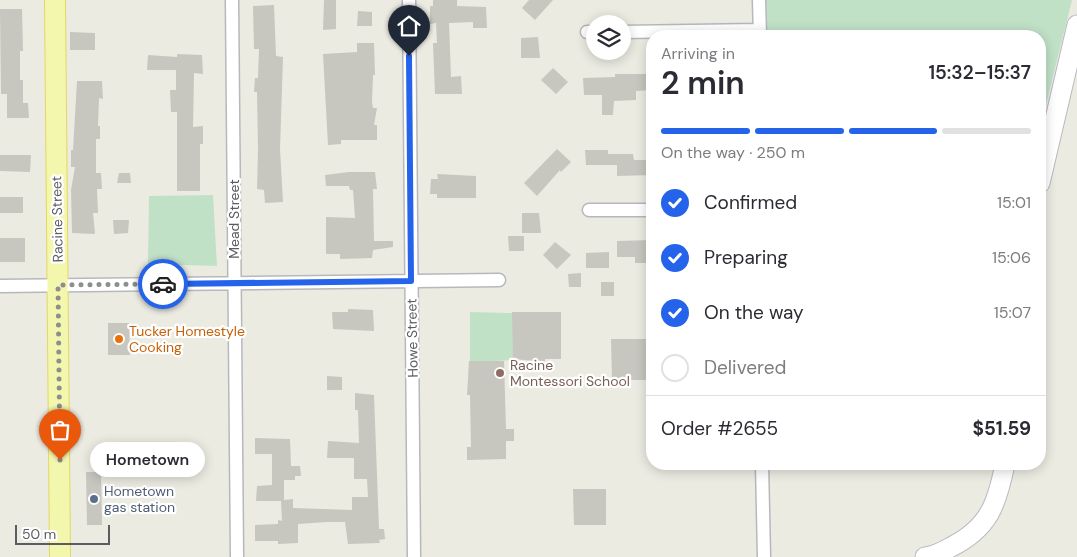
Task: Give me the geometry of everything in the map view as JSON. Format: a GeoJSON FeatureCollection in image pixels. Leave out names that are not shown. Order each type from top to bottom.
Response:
{"type":"FeatureCollection","features":[{"type":"Feature","properties":{"kind":"main road","name":"Racine Street"},"geometry":{"type":"LineString","coordinates":[[56,0],[60,557]]}},
{"type":"Feature","properties":{"kind":"street","name":"Mead Street"},"geometry":{"type":"LineString","coordinates":[[232,0],[237,557]]}},
{"type":"Feature","properties":{"kind":"street","name":"Howe Street"},"geometry":{"type":"LineString","coordinates":[[408,0],[414,557]]}},
{"type":"Feature","properties":{"kind":"street"},"geometry":{"type":"LineString","coordinates":[[759,0],[760,30]]}},
{"type":"Feature","properties":{"kind":"street"},"geometry":{"type":"LineString","coordinates":[[1046,158],[1077,24]]}},
{"type":"Feature","properties":{"kind":"street"},"geometry":{"type":"LineString","coordinates":[[631,32],[646,32]]}},
{"type":"Feature","properties":{"kind":"street"},"geometry":{"type":"LineString","coordinates":[[589,210],[646,210]]}},
{"type":"Feature","properties":{"kind":"street"},"geometry":{"type":"LineString","coordinates":[[0,286],[499,280]]}},
{"type":"Feature","properties":{"kind":"street"},"geometry":{"type":"LineString","coordinates":[[762,470],[764,557]]}},
{"type":"Feature","properties":{"kind":"street"},"geometry":{"type":"LineString","coordinates":[[925,557],[934,556],[970,538],[987,519],[996,499],[1003,470]]}},
{"type":"Feature","properties":{"kind":"green space"},"geometry":{"type":"Polygon","coordinates":[[[766,0],[1072,0],[1046,105],[1046,30],[767,30],[766,0]]]}},
{"type":"Feature","properties":{"kind":"green space"},"geometry":{"type":"Polygon","coordinates":[[[213,195],[217,266],[148,264],[149,196],[213,195]]]}},
{"type":"Feature","properties":{"kind":"green space"},"geometry":{"type":"Polygon","coordinates":[[[470,312],[513,313],[513,360],[470,362],[470,312]]]}},
{"type":"Feature","properties":{"kind":"building"},"geometry":{"type":"Polygon","coordinates":[[[324,0],[336,0],[336,29],[323,30],[324,0]]]}},
{"type":"Feature","properties":{"kind":"building"},"geometry":{"type":"Polygon","coordinates":[[[433,0],[457,0],[457,6],[486,7],[487,28],[473,28],[473,22],[449,23],[451,77],[461,76],[462,94],[435,94],[433,43],[437,43],[436,23],[430,24],[430,6],[433,6],[433,0]]]}},
{"type":"Feature","properties":{"kind":"building"},"geometry":{"type":"Polygon","coordinates":[[[529,0],[553,0],[535,20],[522,8],[529,0]]]}},
{"type":"Feature","properties":{"kind":"building"},"geometry":{"type":"Polygon","coordinates":[[[274,5],[276,56],[283,57],[280,149],[283,202],[265,203],[264,190],[257,189],[257,92],[254,92],[255,78],[258,78],[259,49],[254,49],[253,6],[274,5]]]}},
{"type":"Feature","properties":{"kind":"building"},"geometry":{"type":"Polygon","coordinates":[[[0,9],[22,9],[23,51],[20,51],[20,80],[23,80],[23,103],[28,103],[29,118],[7,118],[7,94],[1,94],[0,9]]]}},
{"type":"Feature","properties":{"kind":"building"},"geometry":{"type":"Polygon","coordinates":[[[358,11],[372,12],[372,26],[357,26],[358,11]]]}},
{"type":"Feature","properties":{"kind":"building"},"geometry":{"type":"Polygon","coordinates":[[[70,32],[95,33],[95,50],[70,50],[70,32]]]}},
{"type":"Feature","properties":{"kind":"building"},"geometry":{"type":"Polygon","coordinates":[[[538,37],[540,58],[521,58],[521,38],[538,37]]]}},
{"type":"Feature","properties":{"kind":"building"},"geometry":{"type":"Polygon","coordinates":[[[357,43],[374,43],[375,75],[373,75],[372,102],[373,108],[377,108],[374,125],[377,125],[377,140],[341,140],[341,144],[328,145],[323,54],[357,52],[357,43]]]}},
{"type":"Feature","properties":{"kind":"building"},"geometry":{"type":"Polygon","coordinates":[[[177,54],[202,55],[203,74],[194,73],[193,127],[203,126],[203,144],[200,144],[200,191],[177,191],[177,112],[171,112],[170,90],[176,90],[176,70],[147,70],[148,55],[177,57],[177,54]]]}},
{"type":"Feature","properties":{"kind":"building"},"geometry":{"type":"Polygon","coordinates":[[[553,68],[568,82],[556,94],[541,80],[553,68]]]}},
{"type":"Feature","properties":{"kind":"building"},"geometry":{"type":"Polygon","coordinates":[[[615,74],[646,74],[646,90],[636,91],[636,100],[614,101],[613,115],[602,115],[602,95],[584,95],[583,78],[615,77],[615,74]]]}},
{"type":"Feature","properties":{"kind":"building"},"geometry":{"type":"Polygon","coordinates":[[[77,81],[102,81],[103,99],[99,98],[98,126],[100,126],[100,139],[96,139],[96,173],[101,173],[102,189],[97,189],[98,213],[93,213],[95,234],[72,233],[71,190],[75,167],[71,167],[71,150],[73,150],[77,81]]]}},
{"type":"Feature","properties":{"kind":"building"},"geometry":{"type":"Polygon","coordinates":[[[557,149],[571,162],[561,172],[560,170],[537,196],[524,183],[557,149]]]}},
{"type":"Feature","properties":{"kind":"building"},"geometry":{"type":"Polygon","coordinates":[[[585,150],[608,150],[608,154],[633,154],[634,160],[646,160],[646,175],[617,176],[617,165],[586,165],[585,150]]]}},
{"type":"Feature","properties":{"kind":"building"},"geometry":{"type":"Polygon","coordinates":[[[0,155],[31,155],[30,172],[0,171],[0,155]]]}},
{"type":"Feature","properties":{"kind":"building"},"geometry":{"type":"Polygon","coordinates":[[[349,172],[375,172],[377,189],[373,189],[374,241],[393,241],[393,247],[373,250],[372,258],[340,259],[340,254],[326,254],[326,217],[355,218],[353,190],[350,190],[349,186],[326,186],[325,175],[349,172]]]}},
{"type":"Feature","properties":{"kind":"building"},"geometry":{"type":"Polygon","coordinates":[[[119,173],[130,173],[131,183],[117,183],[119,173]]]}},
{"type":"Feature","properties":{"kind":"building"},"geometry":{"type":"Polygon","coordinates":[[[437,174],[476,176],[476,198],[437,198],[437,194],[430,194],[431,179],[438,179],[437,174]]]}},
{"type":"Feature","properties":{"kind":"building"},"geometry":{"type":"Polygon","coordinates":[[[0,197],[23,197],[23,213],[0,213],[0,197]]]}},
{"type":"Feature","properties":{"kind":"building"},"geometry":{"type":"Polygon","coordinates":[[[522,213],[539,213],[541,233],[522,233],[522,213]]]}},
{"type":"Feature","properties":{"kind":"building"},"geometry":{"type":"Polygon","coordinates":[[[113,220],[129,220],[128,233],[114,234],[113,220]]]}},
{"type":"Feature","properties":{"kind":"building"},"geometry":{"type":"Polygon","coordinates":[[[508,236],[524,236],[524,251],[509,251],[508,236]]]}},
{"type":"Feature","properties":{"kind":"building"},"geometry":{"type":"Polygon","coordinates":[[[0,238],[25,238],[25,262],[0,262],[0,238]]]}},
{"type":"Feature","properties":{"kind":"building"},"geometry":{"type":"Polygon","coordinates":[[[646,240],[646,263],[635,263],[635,257],[617,257],[617,241],[646,240]]]}},
{"type":"Feature","properties":{"kind":"building"},"geometry":{"type":"Polygon","coordinates":[[[555,242],[571,255],[557,269],[543,255],[555,242]]]}},
{"type":"Feature","properties":{"kind":"building"},"geometry":{"type":"Polygon","coordinates":[[[609,252],[609,268],[586,268],[586,253],[609,252]]]}},
{"type":"Feature","properties":{"kind":"building"},"geometry":{"type":"Polygon","coordinates":[[[581,273],[581,287],[569,287],[568,274],[581,273]]]}},
{"type":"Feature","properties":{"kind":"building"},"geometry":{"type":"Polygon","coordinates":[[[601,282],[614,282],[614,296],[601,296],[601,282]]]}},
{"type":"Feature","properties":{"kind":"building"},"geometry":{"type":"Polygon","coordinates":[[[348,309],[373,310],[374,331],[333,329],[332,312],[348,312],[348,309]]]}},
{"type":"Feature","properties":{"kind":"building"},"geometry":{"type":"Polygon","coordinates":[[[512,312],[561,312],[561,359],[545,359],[545,362],[513,359],[512,312]]]}},
{"type":"Feature","properties":{"kind":"building","name":"Tucker Homestyle Cooking"},"geometry":{"type":"Polygon","coordinates":[[[108,323],[129,323],[130,355],[108,355],[108,323]]]}},
{"type":"Feature","properties":{"kind":"building"},"geometry":{"type":"Polygon","coordinates":[[[611,339],[646,339],[646,380],[612,380],[611,339]]]}},
{"type":"Feature","properties":{"kind":"building"},"geometry":{"type":"Polygon","coordinates":[[[469,361],[504,361],[506,429],[514,429],[514,441],[506,441],[506,459],[467,460],[467,447],[471,447],[470,395],[467,395],[469,361]]]}},
{"type":"Feature","properties":{"kind":"building"},"geometry":{"type":"Polygon","coordinates":[[[327,376],[342,377],[342,390],[327,390],[327,376]]]}},
{"type":"Feature","properties":{"kind":"building"},"geometry":{"type":"Polygon","coordinates":[[[355,393],[374,395],[379,529],[384,529],[385,539],[379,540],[380,543],[348,544],[345,522],[327,522],[298,524],[298,543],[278,544],[278,541],[255,541],[255,525],[278,524],[278,520],[282,521],[281,501],[256,501],[257,486],[272,485],[272,454],[255,454],[255,438],[290,439],[291,466],[300,466],[301,476],[295,476],[295,480],[284,480],[284,500],[293,499],[293,508],[352,510],[352,497],[368,497],[367,479],[354,479],[354,458],[327,458],[328,441],[359,443],[358,410],[355,410],[355,393]]]}},
{"type":"Feature","properties":{"kind":"building","name":"Hometown gas station"},"geometry":{"type":"Polygon","coordinates":[[[86,472],[101,472],[102,525],[87,525],[86,472]]]}},
{"type":"Feature","properties":{"kind":"building"},"geometry":{"type":"Polygon","coordinates":[[[573,489],[606,489],[606,525],[574,525],[573,489]]]}},
{"type":"Feature","properties":{"kind":"way so far"},"geometry":{"type":"LineString","coordinates":[[60,460],[58,285],[163,284]]}},
{"type":"Feature","properties":{"kind":"place","name":"Tucker Homestyle Cooking"},"geometry":{"type":"Point","coordinates":[119,339]}},
{"type":"Feature","properties":{"kind":"place","name":"Racine Montessori School"},"geometry":{"type":"Point","coordinates":[500,373]}},
{"type":"Feature","properties":{"kind":"place","name":"Hometown"},"geometry":{"type":"Point","coordinates":[60,460]}},
{"type":"Feature","properties":{"kind":"place","name":"Hometown gas station"},"geometry":{"type":"Point","coordinates":[94,499]}},
{"type":"Feature","properties":{"kind":"route"},"geometry":{"type":"LineString","coordinates":[[163,284],[411,281],[409,56]]}}]}
